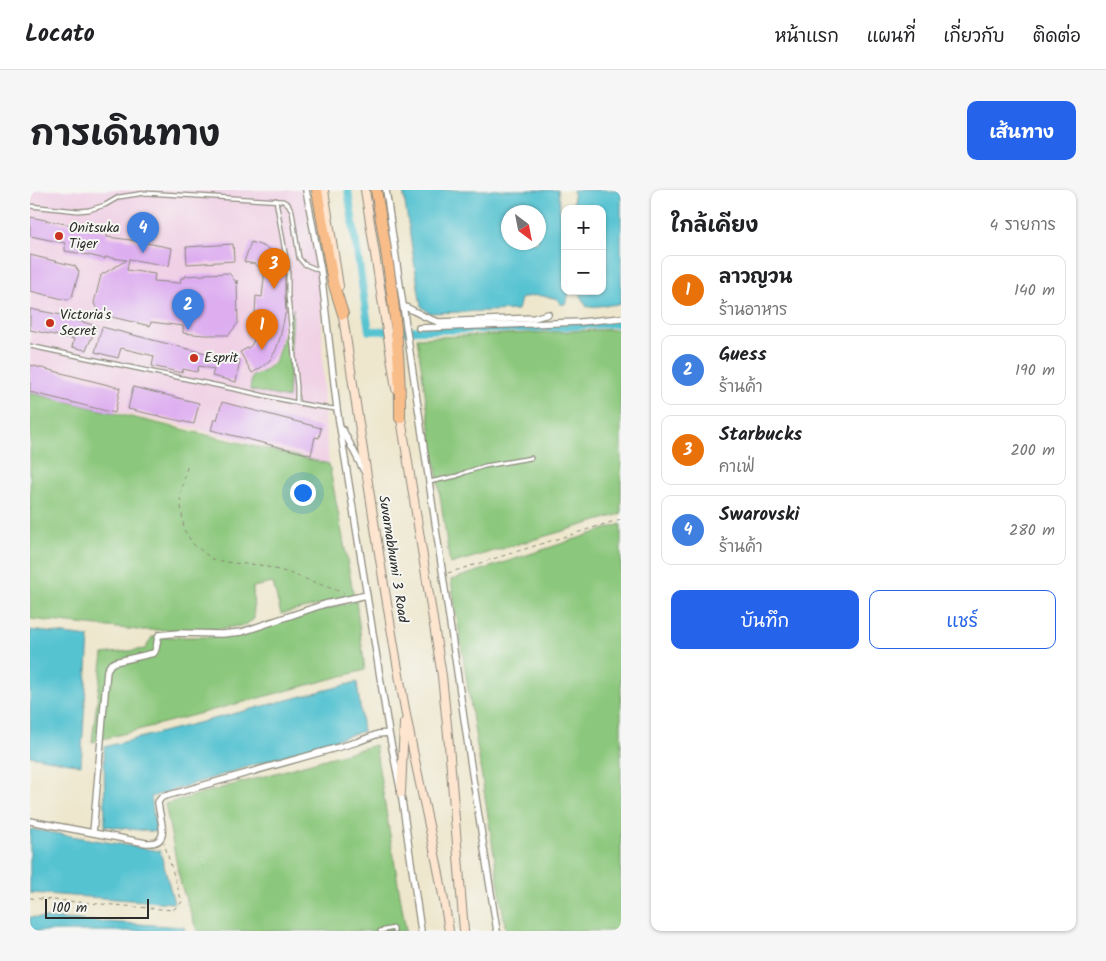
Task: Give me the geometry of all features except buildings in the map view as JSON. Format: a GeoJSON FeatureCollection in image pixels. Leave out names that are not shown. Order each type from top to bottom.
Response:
{"type":"FeatureCollection","features":[{"type":"Feature","properties":{"kind":"highway"},"geometry":{"type":"LineString","coordinates":[[317,190],[334,282],[343,314]]}},
{"type":"Feature","properties":{"kind":"highway"},"geometry":{"type":"LineString","coordinates":[[376,190],[386,247],[389,317],[401,383],[400,418]]}},
{"type":"Feature","properties":{"kind":"main road","name":"Suvarnabhumi 3 Road"},"geometry":{"type":"LineString","coordinates":[[324,190],[367,478],[405,710],[436,856],[449,931]]}},
{"type":"Feature","properties":{"kind":"main road"},"geometry":{"type":"LineString","coordinates":[[365,190],[389,317]]}},
{"type":"Feature","properties":{"kind":"main road"},"geometry":{"type":"LineString","coordinates":[[400,418],[443,685],[464,931]]}},
{"type":"Feature","properties":{"kind":"main road"},"geometry":{"type":"LineString","coordinates":[[401,793],[405,710]]}},
{"type":"Feature","properties":{"kind":"street"},"geometry":{"type":"LineString","coordinates":[[306,190],[321,271],[340,424],[401,793],[421,931]]}},
{"type":"Feature","properties":{"kind":"street"},"geometry":{"type":"LineString","coordinates":[[386,190],[497,931]]}},
{"type":"Feature","properties":{"kind":"street"},"geometry":{"type":"LineString","coordinates":[[403,306],[430,320],[439,322],[534,318],[548,314]]}},
{"type":"Feature","properties":{"kind":"street"},"geometry":{"type":"LineString","coordinates":[[419,328],[580,322],[621,318]]}},
{"type":"Feature","properties":{"kind":"street"},"geometry":{"type":"LineString","coordinates":[[340,424],[367,478]]}},
{"type":"Feature","properties":{"kind":"street"},"geometry":{"type":"LineString","coordinates":[[93,833],[107,670],[111,664],[154,653],[160,635],[242,632],[325,604],[367,595]]}},
{"type":"Feature","properties":{"kind":"street"},"geometry":{"type":"LineString","coordinates":[[30,821],[153,844],[157,843],[163,835],[158,802],[162,797],[348,745],[378,734],[390,733]]}},
{"type":"Feature","properties":{"kind":"lane"},"geometry":{"type":"LineString","coordinates":[[30,206],[78,211],[89,210],[105,205],[119,197],[145,193],[283,201],[288,204],[292,211],[301,261],[321,271]]}},
{"type":"Feature","properties":{"kind":"lane"},"geometry":{"type":"LineString","coordinates":[[276,200],[288,270],[288,296],[297,387],[296,403]]}},
{"type":"Feature","properties":{"kind":"lane"},"geometry":{"type":"LineString","coordinates":[[30,346],[296,403],[338,409]]}},
{"type":"Feature","properties":{"kind":"lane"},"geometry":{"type":"LineString","coordinates":[[429,482],[457,476],[485,466],[531,458]]}},
{"type":"Feature","properties":{"kind":"lane"},"geometry":{"type":"LineString","coordinates":[[380,931],[394,928],[394,931]]}},
{"type":"Feature","properties":{"kind":"path"},"geometry":{"type":"LineString","coordinates":[[187,467],[180,498],[184,530],[193,544],[212,558],[232,563],[260,565],[286,572],[356,598]]}},
{"type":"Feature","properties":{"kind":"path"},"geometry":{"type":"LineString","coordinates":[[443,575],[621,519]]}},
{"type":"Feature","properties":{"kind":"path"},"geometry":{"type":"LineString","coordinates":[[30,898],[173,910],[182,902],[162,838]]}},
{"type":"Feature","properties":{"kind":"shaded area"},"geometry":{"type":"Polygon","coordinates":[[[30,190],[306,190],[320,267],[324,409],[329,464],[192,428],[30,393],[30,190]]]}},
{"type":"Feature","properties":{"kind":"green space"},"geometry":{"type":"Polygon","coordinates":[[[293,308],[288,398],[250,390],[252,376],[261,373],[275,362],[293,308]]]}},
{"type":"Feature","properties":{"kind":"green space"},"geometry":{"type":"Polygon","coordinates":[[[621,329],[621,514],[450,564],[417,338],[621,329]]]}},
{"type":"Feature","properties":{"kind":"green space"},"geometry":{"type":"Polygon","coordinates":[[[30,393],[329,464],[354,597],[281,614],[273,583],[253,587],[254,619],[245,625],[213,630],[138,630],[30,619],[30,393]]]}},
{"type":"Feature","properties":{"kind":"green space"},"geometry":{"type":"Polygon","coordinates":[[[621,524],[621,931],[506,931],[451,580],[621,524]]]}},
{"type":"Feature","properties":{"kind":"green space"},"geometry":{"type":"Polygon","coordinates":[[[356,601],[365,670],[92,742],[103,654],[145,649],[152,637],[214,637],[356,601]]]}},
{"type":"Feature","properties":{"kind":"green space"},"geometry":{"type":"Polygon","coordinates":[[[375,745],[406,931],[197,931],[181,885],[165,804],[375,745]]]}},
{"type":"Feature","properties":{"kind":"water"},"geometry":{"type":"Polygon","coordinates":[[[403,190],[558,190],[561,218],[561,295],[569,295],[565,304],[560,304],[558,299],[535,296],[521,299],[518,310],[429,313],[421,306],[403,190]]]}},
{"type":"Feature","properties":{"kind":"water"},"geometry":{"type":"Polygon","coordinates":[[[573,190],[621,190],[621,304],[587,307],[580,296],[606,295],[606,205],[574,205],[573,190]]]}},
{"type":"Feature","properties":{"kind":"water"},"geometry":{"type":"Polygon","coordinates":[[[30,630],[89,637],[81,765],[30,756],[30,630]]]}},
{"type":"Feature","properties":{"kind":"water"},"geometry":{"type":"Polygon","coordinates":[[[357,682],[363,731],[151,797],[156,832],[105,826],[104,747],[357,682]]]}},
{"type":"Feature","properties":{"kind":"water"},"geometry":{"type":"Polygon","coordinates":[[[30,829],[160,851],[174,903],[30,893],[30,829]]]}},
{"type":"Feature","properties":{"kind":"water"},"geometry":{"type":"Polygon","coordinates":[[[30,917],[184,927],[185,931],[30,931],[30,917]]]}},
{"type":"Feature","properties":{"kind":"waterway"},"geometry":{"type":"LineString","coordinates":[[348,190],[369,331],[464,330],[621,323]]}},
{"type":"Feature","properties":{"kind":"place","name":"Onitsuka Tiger"},"geometry":{"type":"Point","coordinates":[59,236]}},
{"type":"Feature","properties":{"kind":"place","name":"Swarovski"},"geometry":{"type":"Point","coordinates":[143,253]}},
{"type":"Feature","properties":{"kind":"place","name":"Starbucks"},"geometry":{"type":"Point","coordinates":[274,289]}},
{"type":"Feature","properties":{"kind":"place","name":"Victoria's Secret"},"geometry":{"type":"Point","coordinates":[50,323]}},
{"type":"Feature","properties":{"kind":"place","name":"Guess"},"geometry":{"type":"Point","coordinates":[188,330]}},
{"type":"Feature","properties":{"kind":"place","name":"ลาวญวน"},"geometry":{"type":"Point","coordinates":[262,350]}},
{"type":"Feature","properties":{"kind":"place","name":"Esprit"},"geometry":{"type":"Point","coordinates":[194,358]}}]}
